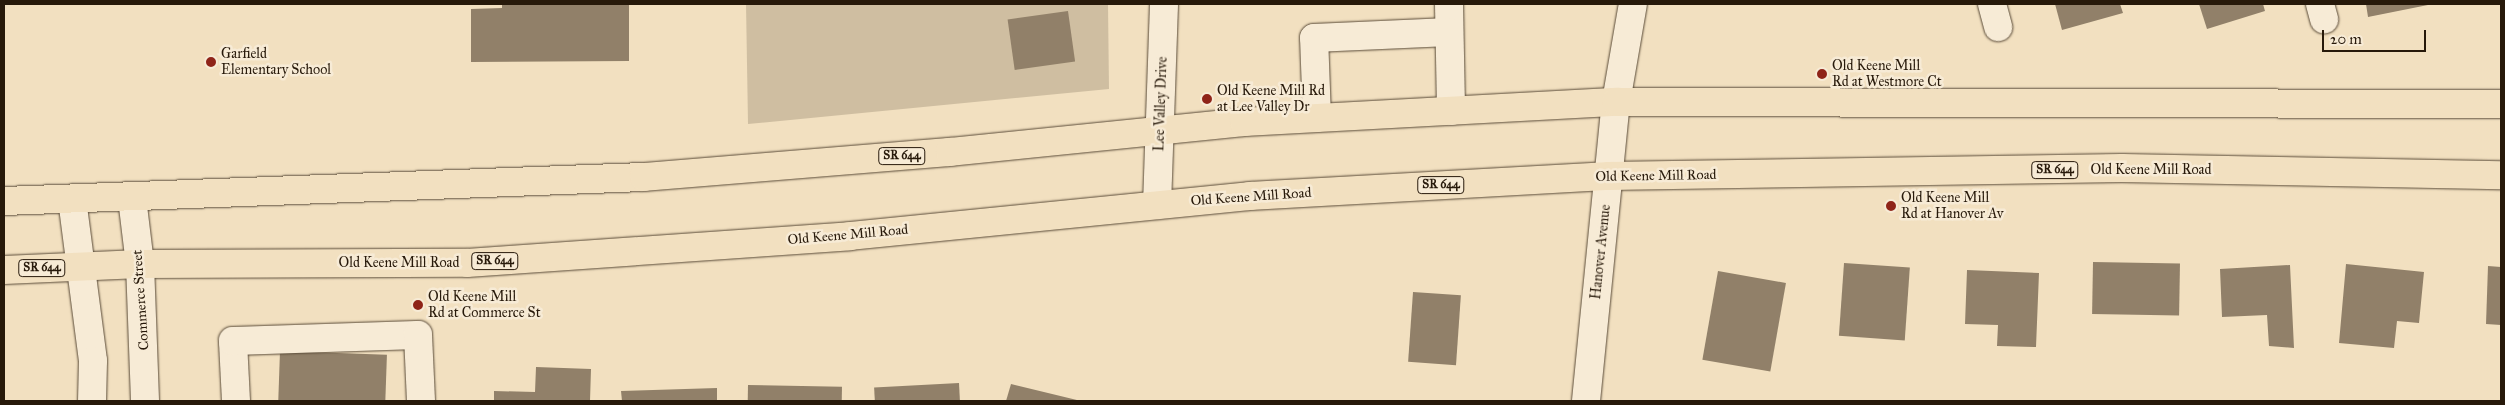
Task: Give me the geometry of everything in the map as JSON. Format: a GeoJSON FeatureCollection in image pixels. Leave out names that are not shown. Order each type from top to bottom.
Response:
{"type":"FeatureCollection","features":[{"type":"Feature","properties":{"kind":"main road","name":"SR 644"},"geometry":{"type":"LineString","coordinates":[[4,201],[132,198],[644,177],[950,152],[1160,130],[1316,118],[1616,102],[2501,104]]}},
{"type":"Feature","properties":{"kind":"main road","name":"Old Keene Mill Road"},"geometry":{"type":"LineString","coordinates":[[4,270],[140,264],[467,263],[850,236],[1250,196],[1609,176],[2122,168],[2501,174]]}},
{"type":"Feature","properties":{"kind":"street","name":"Lee Valley Drive"},"geometry":{"type":"LineString","coordinates":[[1157,205],[1164,4]]}},
{"type":"Feature","properties":{"kind":"street"},"geometry":{"type":"LineString","coordinates":[[1449,4],[1451,111]]}},
{"type":"Feature","properties":{"kind":"street","name":"Hanover Avenue"},"geometry":{"type":"LineString","coordinates":[[1586,401],[1616,102],[1633,4]]}},
{"type":"Feature","properties":{"kind":"street"},"geometry":{"type":"LineString","coordinates":[[1316,118],[1314,38],[1449,32]]}},
{"type":"Feature","properties":{"kind":"street","name":"Commerce Street"},"geometry":{"type":"LineString","coordinates":[[132,198],[140,264],[145,401]]}},
{"type":"Feature","properties":{"kind":"street"},"geometry":{"type":"LineString","coordinates":[[72,200],[93,361],[92,401]]}},
{"type":"Feature","properties":{"kind":"street"},"geometry":{"type":"LineString","coordinates":[[236,401],[233,341],[418,335],[421,401]]}},
{"type":"Feature","properties":{"kind":"shaded area"},"geometry":{"type":"Polygon","coordinates":[[[746,4],[1108,4],[1109,89],[748,124],[746,4]]]}},
{"type":"Feature","properties":{"kind":"building"},"geometry":{"type":"Polygon","coordinates":[[[502,4],[629,4],[629,61],[471,62],[471,9],[502,8],[502,4]]]}},
{"type":"Feature","properties":{"kind":"building"},"geometry":{"type":"Polygon","coordinates":[[[2055,4],[2120,4],[2123,13],[2062,30],[2055,4]]]}},
{"type":"Feature","properties":{"kind":"building"},"geometry":{"type":"Polygon","coordinates":[[[2199,4],[2263,4],[2265,11],[2207,29],[2199,4]]]}},
{"type":"Feature","properties":{"kind":"building"},"geometry":{"type":"Polygon","coordinates":[[[2366,4],[2428,4],[2428,5],[2368,17],[2366,4]]]}},
{"type":"Feature","properties":{"kind":"building"},"geometry":{"type":"Polygon","coordinates":[[[1068,11],[1075,62],[1015,70],[1008,19],[1068,11]]]}},
{"type":"Feature","properties":{"kind":"building"},"geometry":{"type":"Polygon","coordinates":[[[2093,262],[2180,264],[2179,316],[2092,314],[2093,262]]]}},
{"type":"Feature","properties":{"kind":"building"},"geometry":{"type":"Polygon","coordinates":[[[1844,263],[1910,268],[1905,340],[1839,336],[1844,263]]]}},
{"type":"Feature","properties":{"kind":"building"},"geometry":{"type":"Polygon","coordinates":[[[2346,264],[2424,272],[2419,323],[2397,321],[2394,348],[2339,343],[2346,264]]]}},
{"type":"Feature","properties":{"kind":"building"},"geometry":{"type":"Polygon","coordinates":[[[2290,265],[2294,348],[2269,346],[2267,315],[2222,317],[2220,269],[2290,265]]]}},
{"type":"Feature","properties":{"kind":"building"},"geometry":{"type":"Polygon","coordinates":[[[2488,266],[2501,267],[2501,325],[2486,324],[2488,266]]]}},
{"type":"Feature","properties":{"kind":"building"},"geometry":{"type":"Polygon","coordinates":[[[1967,270],[2039,273],[2036,347],[1997,346],[1998,325],[1965,324],[1967,270]]]}},
{"type":"Feature","properties":{"kind":"building"},"geometry":{"type":"Polygon","coordinates":[[[1718,271],[1786,283],[1770,372],[1702,360],[1718,271]]]}},
{"type":"Feature","properties":{"kind":"building"},"geometry":{"type":"Polygon","coordinates":[[[1413,292],[1461,295],[1456,365],[1408,362],[1413,292]]]}},
{"type":"Feature","properties":{"kind":"building"},"geometry":{"type":"Polygon","coordinates":[[[280,351],[387,355],[385,401],[278,401],[280,351]]]}},
{"type":"Feature","properties":{"kind":"building"},"geometry":{"type":"Polygon","coordinates":[[[536,367],[591,369],[590,401],[494,401],[494,391],[535,392],[536,367]]]}},
{"type":"Feature","properties":{"kind":"building"},"geometry":{"type":"Polygon","coordinates":[[[959,383],[960,401],[875,401],[874,387],[959,383]]]}},
{"type":"Feature","properties":{"kind":"building"},"geometry":{"type":"Polygon","coordinates":[[[1011,384],[1081,401],[1006,401],[1011,384]]]}},
{"type":"Feature","properties":{"kind":"building"},"geometry":{"type":"Polygon","coordinates":[[[748,385],[842,387],[842,401],[748,401],[748,385]]]}},
{"type":"Feature","properties":{"kind":"building"},"geometry":{"type":"Polygon","coordinates":[[[717,388],[717,401],[622,401],[621,391],[717,388]]]}},
{"type":"Feature","properties":{"kind":"place","name":"Garfield Elementary School"},"geometry":{"type":"Point","coordinates":[211,62]}},
{"type":"Feature","properties":{"kind":"place","name":"Old Keene Mill Rd at Westmore Ct"},"geometry":{"type":"Point","coordinates":[1822,74]}},
{"type":"Feature","properties":{"kind":"place","name":"Old Keene Mill Rd at Lee Valley Dr"},"geometry":{"type":"Point","coordinates":[1207,99]}},
{"type":"Feature","properties":{"kind":"place","name":"Old Keene Mill Rd at Hanover Av"},"geometry":{"type":"Point","coordinates":[1891,206]}},
{"type":"Feature","properties":{"kind":"place","name":"Old Keene Mill Rd at Commerce St"},"geometry":{"type":"Point","coordinates":[418,305]}}]}
